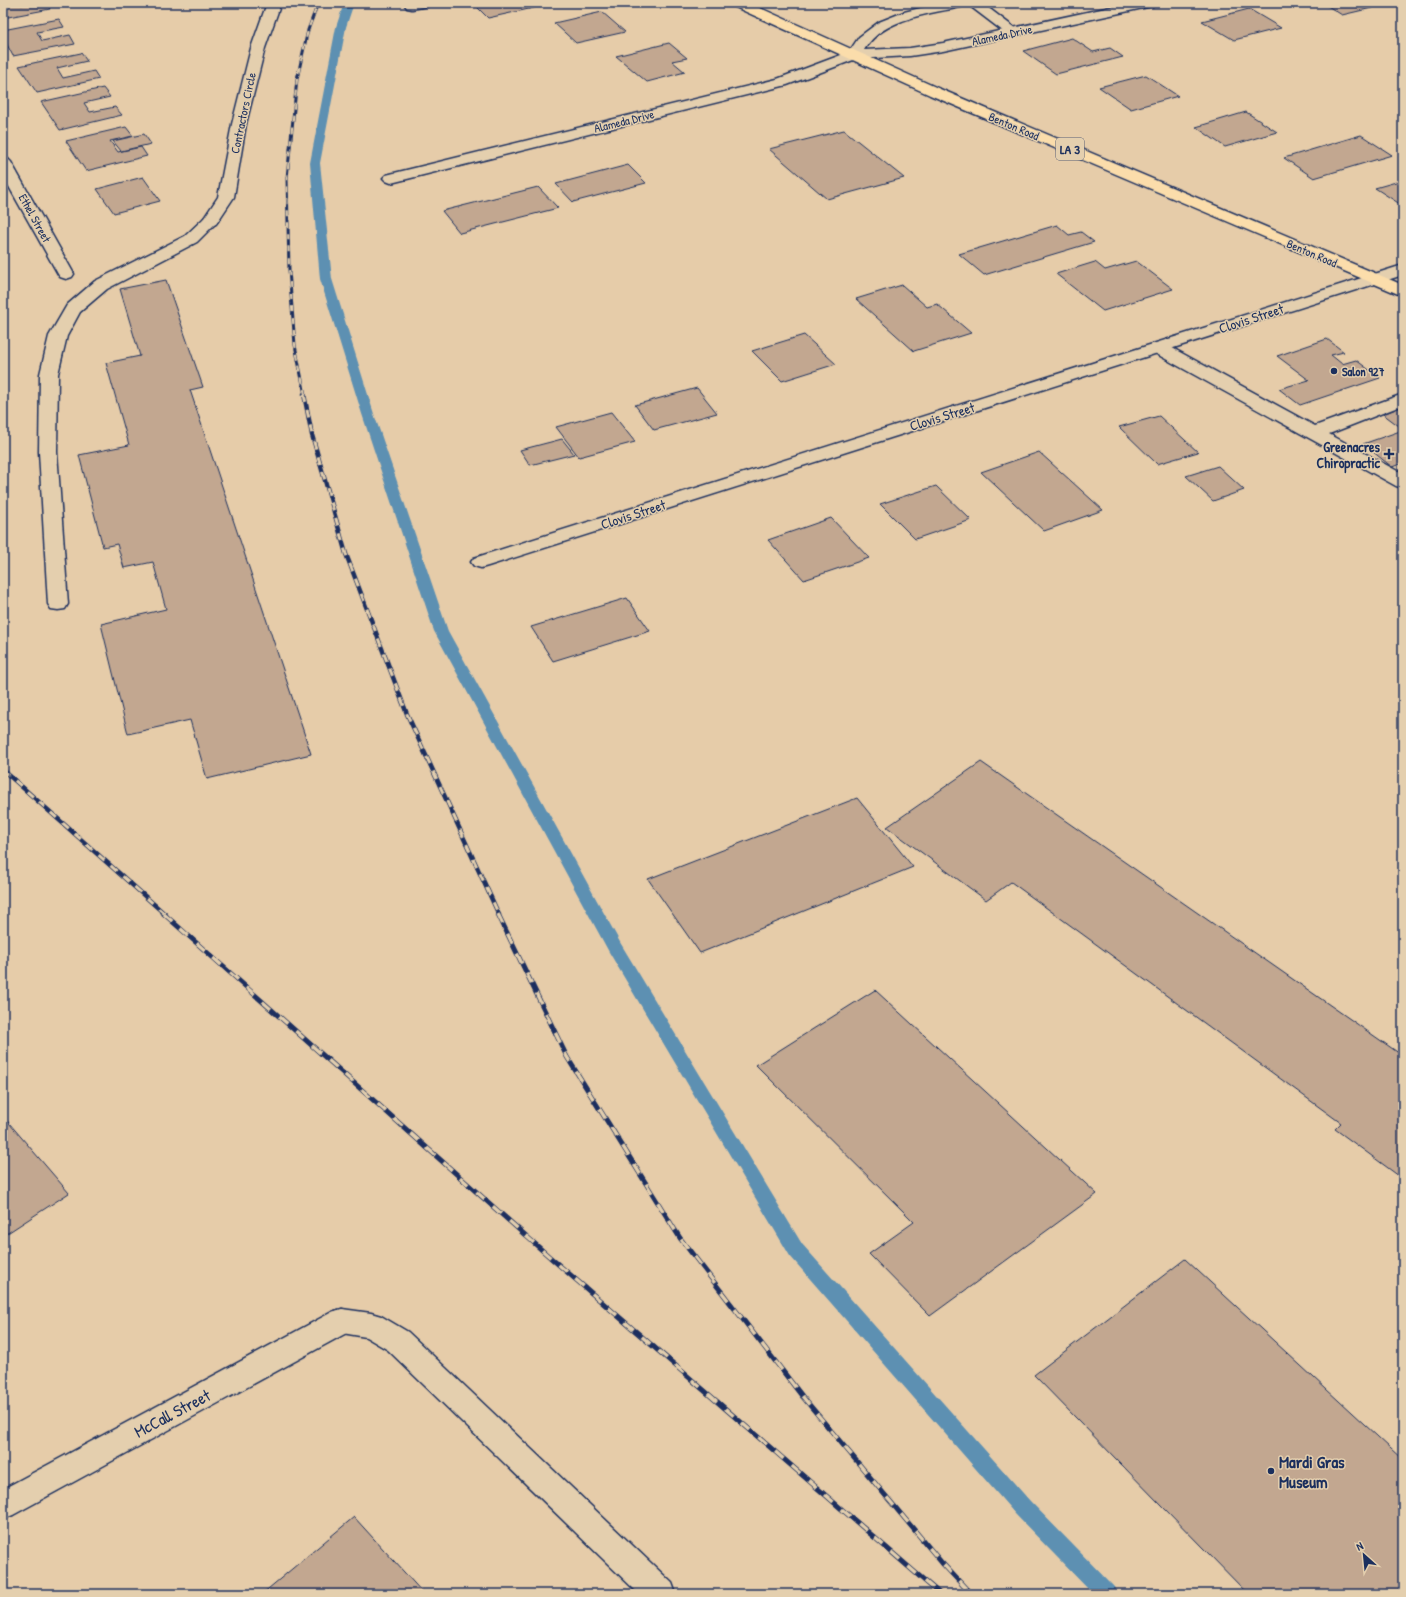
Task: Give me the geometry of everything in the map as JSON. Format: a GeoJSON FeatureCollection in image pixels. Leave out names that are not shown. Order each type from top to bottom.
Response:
{"type":"FeatureCollection","features":[{"type":"Feature","properties":{"kind":"main road","name":"Benton Road"},"geometry":{"type":"LineString","coordinates":[[738,3],[935,92],[1403,291]]}},
{"type":"Feature","properties":{"kind":"street","name":"Contractors Circle"},"geometry":{"type":"LineString","coordinates":[[58,604],[48,452],[49,374],[58,336],[73,309],[102,285],[191,239],[210,221],[226,197],[242,108],[258,48],[274,3]]}},
{"type":"Feature","properties":{"kind":"street"},"geometry":{"type":"LineString","coordinates":[[854,55],[863,40],[875,30],[894,20],[960,3]]}},
{"type":"Feature","properties":{"kind":"street"},"geometry":{"type":"LineString","coordinates":[[973,3],[1013,32]]}},
{"type":"Feature","properties":{"kind":"street","name":"Alameda Drive"},"geometry":{"type":"LineString","coordinates":[[391,178],[782,82],[854,55],[910,52],[942,47],[1148,3]]}},
{"type":"Feature","properties":{"kind":"street","name":"Ethel Street"},"geometry":{"type":"LineString","coordinates":[[3,162],[66,274]]}},
{"type":"Feature","properties":{"kind":"street","name":"Clovis Street"},"geometry":{"type":"LineString","coordinates":[[481,562],[1403,270]]}},
{"type":"Feature","properties":{"kind":"street"},"geometry":{"type":"LineString","coordinates":[[1159,348],[1403,482]]}},
{"type":"Feature","properties":{"kind":"street"},"geometry":{"type":"LineString","coordinates":[[1314,433],[1403,399]]}},
{"type":"Feature","properties":{"kind":"street","name":"McCall Street"},"geometry":{"type":"LineString","coordinates":[[3,1505],[342,1321],[371,1325],[398,1341],[661,1594]]}},
{"type":"Feature","properties":{"kind":"building"},"geometry":{"type":"Polygon","coordinates":[[[3,3],[19,3],[21,5],[47,3],[50,9],[3,18],[3,3]]]}},
{"type":"Feature","properties":{"kind":"building"},"geometry":{"type":"Polygon","coordinates":[[[473,3],[556,3],[488,18],[473,3]]]}},
{"type":"Feature","properties":{"kind":"building"},"geometry":{"type":"Polygon","coordinates":[[[1323,3],[1393,3],[1342,15],[1323,3]]]}},
{"type":"Feature","properties":{"kind":"building"},"geometry":{"type":"Polygon","coordinates":[[[1249,9],[1281,28],[1234,40],[1202,21],[1249,9]]]}},
{"type":"Feature","properties":{"kind":"building"},"geometry":{"type":"Polygon","coordinates":[[[602,12],[625,32],[576,43],[554,23],[602,12]]]}},
{"type":"Feature","properties":{"kind":"building"},"geometry":{"type":"Polygon","coordinates":[[[59,19],[64,27],[37,32],[42,41],[70,35],[75,44],[13,56],[3,37],[3,30],[59,19]]]}},
{"type":"Feature","properties":{"kind":"building"},"geometry":{"type":"Polygon","coordinates":[[[1072,38],[1093,52],[1110,48],[1123,57],[1056,74],[1023,51],[1072,38]]]}},
{"type":"Feature","properties":{"kind":"building"},"geometry":{"type":"Polygon","coordinates":[[[669,43],[687,58],[672,61],[685,72],[647,82],[616,56],[669,43]]]}},
{"type":"Feature","properties":{"kind":"building"},"geometry":{"type":"Polygon","coordinates":[[[81,53],[87,61],[57,68],[63,78],[94,71],[99,79],[37,93],[19,66],[81,53]]]}},
{"type":"Feature","properties":{"kind":"building"},"geometry":{"type":"Polygon","coordinates":[[[1146,75],[1178,96],[1131,109],[1099,87],[1146,75]]]}},
{"type":"Feature","properties":{"kind":"building"},"geometry":{"type":"Polygon","coordinates":[[[103,88],[110,97],[84,103],[90,112],[115,107],[122,115],[60,130],[41,102],[103,88]]]}},
{"type":"Feature","properties":{"kind":"building"},"geometry":{"type":"Polygon","coordinates":[[[1246,112],[1277,132],[1225,147],[1196,127],[1246,112]]]}},
{"type":"Feature","properties":{"kind":"building"},"geometry":{"type":"Polygon","coordinates":[[[126,127],[133,136],[110,141],[118,152],[141,147],[147,156],[86,171],[66,141],[126,127]]]}},
{"type":"Feature","properties":{"kind":"building"},"geometry":{"type":"Polygon","coordinates":[[[844,130],[904,178],[827,199],[769,149],[844,130]]]}},
{"type":"Feature","properties":{"kind":"building"},"geometry":{"type":"Polygon","coordinates":[[[144,134],[151,144],[121,151],[113,141],[144,134]]]}},
{"type":"Feature","properties":{"kind":"building"},"geometry":{"type":"Polygon","coordinates":[[[1361,135],[1392,155],[1314,178],[1284,158],[1361,135]]]}},
{"type":"Feature","properties":{"kind":"building"},"geometry":{"type":"Polygon","coordinates":[[[628,165],[646,183],[573,202],[556,184],[628,165]]]}},
{"type":"Feature","properties":{"kind":"building"},"geometry":{"type":"Polygon","coordinates":[[[143,177],[160,201],[114,213],[97,189],[143,177]]]}},
{"type":"Feature","properties":{"kind":"building"},"geometry":{"type":"Polygon","coordinates":[[[1403,180],[1403,206],[1375,188],[1403,180]]]}},
{"type":"Feature","properties":{"kind":"building"},"geometry":{"type":"Polygon","coordinates":[[[538,187],[558,208],[460,233],[442,211],[538,187]]]}},
{"type":"Feature","properties":{"kind":"building"},"geometry":{"type":"Polygon","coordinates":[[[1057,225],[1069,235],[1081,232],[1094,242],[984,275],[959,254],[1057,225]]]}},
{"type":"Feature","properties":{"kind":"building"},"geometry":{"type":"Polygon","coordinates":[[[1136,261],[1173,289],[1103,311],[1056,274],[1095,262],[1105,270],[1136,261]]]}},
{"type":"Feature","properties":{"kind":"building"},"geometry":{"type":"Polygon","coordinates":[[[166,280],[203,387],[190,390],[311,754],[207,779],[190,720],[128,734],[101,624],[166,609],[153,562],[124,568],[117,544],[103,547],[79,455],[129,445],[106,363],[140,356],[120,289],[166,280]]]}},
{"type":"Feature","properties":{"kind":"building"},"geometry":{"type":"Polygon","coordinates":[[[902,285],[927,307],[937,304],[971,333],[914,351],[856,299],[902,285]]]}},
{"type":"Feature","properties":{"kind":"building"},"geometry":{"type":"Polygon","coordinates":[[[804,335],[836,364],[782,381],[752,351],[804,335]]]}},
{"type":"Feature","properties":{"kind":"building","name":"Salon 927"},"geometry":{"type":"Polygon","coordinates":[[[1327,339],[1344,352],[1331,355],[1342,364],[1356,360],[1380,378],[1300,405],[1279,389],[1309,380],[1277,356],[1327,339]]]}},
{"type":"Feature","properties":{"kind":"building"},"geometry":{"type":"Polygon","coordinates":[[[697,388],[717,413],[654,430],[635,405],[697,388]]]}},
{"type":"Feature","properties":{"kind":"building","name":"Greenacres Chiropractic"},"geometry":{"type":"Polygon","coordinates":[[[1403,406],[1403,429],[1383,414],[1403,406]]]}},
{"type":"Feature","properties":{"kind":"building"},"geometry":{"type":"Polygon","coordinates":[[[611,412],[635,442],[579,457],[556,427],[611,412]]]}},
{"type":"Feature","properties":{"kind":"building"},"geometry":{"type":"Polygon","coordinates":[[[1159,416],[1198,452],[1157,464],[1119,427],[1159,416]]]}},
{"type":"Feature","properties":{"kind":"building","name":"Greenacres Chiropractic"},"geometry":{"type":"Polygon","coordinates":[[[1403,430],[1403,463],[1392,467],[1363,444],[1403,430]]]}},
{"type":"Feature","properties":{"kind":"building"},"geometry":{"type":"Polygon","coordinates":[[[562,439],[574,454],[530,465],[520,450],[562,439]]]}},
{"type":"Feature","properties":{"kind":"building"},"geometry":{"type":"Polygon","coordinates":[[[1039,452],[1103,510],[1044,531],[981,472],[1039,452]]]}},
{"type":"Feature","properties":{"kind":"building"},"geometry":{"type":"Polygon","coordinates":[[[1218,466],[1244,490],[1213,501],[1186,476],[1218,466]]]}},
{"type":"Feature","properties":{"kind":"building"},"geometry":{"type":"Polygon","coordinates":[[[936,486],[971,520],[915,539],[880,504],[936,486]]]}},
{"type":"Feature","properties":{"kind":"building"},"geometry":{"type":"Polygon","coordinates":[[[831,518],[869,558],[804,580],[768,540],[831,518]]]}},
{"type":"Feature","properties":{"kind":"building"},"geometry":{"type":"Polygon","coordinates":[[[627,598],[650,631],[553,661],[531,627],[627,598]]]}},
{"type":"Feature","properties":{"kind":"building"},"geometry":{"type":"Polygon","coordinates":[[[981,762],[1403,1056],[1403,1179],[1335,1129],[1341,1123],[1011,882],[986,900],[887,827],[981,762]]]}},
{"type":"Feature","properties":{"kind":"building"},"geometry":{"type":"Polygon","coordinates":[[[857,798],[913,867],[700,953],[648,879],[857,798]]]}},
{"type":"Feature","properties":{"kind":"building"},"geometry":{"type":"Polygon","coordinates":[[[875,990],[1097,1194],[930,1316],[869,1254],[914,1222],[756,1065],[875,990]]]}},
{"type":"Feature","properties":{"kind":"building"},"geometry":{"type":"Polygon","coordinates":[[[3,1116],[69,1193],[3,1236],[3,1116]]]}},
{"type":"Feature","properties":{"kind":"building"},"geometry":{"type":"Polygon","coordinates":[[[1185,1259],[1403,1460],[1403,1594],[1248,1594],[1034,1375],[1185,1259]]]}},
{"type":"Feature","properties":{"kind":"building"},"geometry":{"type":"Polygon","coordinates":[[[354,1517],[424,1594],[262,1594],[354,1517]]]}},
{"type":"Feature","properties":{"kind":"waterway"},"geometry":{"type":"LineString","coordinates":[[349,3],[341,27],[315,163],[326,279],[368,414],[441,631],[615,948],[796,1250],[1023,1508],[1107,1594]]}},
{"type":"Feature","properties":{"kind":"railway"},"geometry":{"type":"LineString","coordinates":[[305,395],[295,345],[289,270],[287,178],[297,79],[308,30],[318,3]]}},
{"type":"Feature","properties":{"kind":"railway"},"geometry":{"type":"LineString","coordinates":[[304,394],[312,435],[346,554],[407,714],[499,915]]}},
{"type":"Feature","properties":{"kind":"railway"},"geometry":{"type":"LineString","coordinates":[[3,770],[166,915]]}},
{"type":"Feature","properties":{"kind":"railway"},"geometry":{"type":"LineString","coordinates":[[164,914],[552,1259],[940,1594]]}},
{"type":"Feature","properties":{"kind":"railway"},"geometry":{"type":"LineString","coordinates":[[498,914],[567,1057],[680,1238],[802,1396],[942,1563],[971,1594]]}},
{"type":"Feature","properties":{"kind":"place","name":"Salon 927"},"geometry":{"type":"Point","coordinates":[1334,371]}},
{"type":"Feature","properties":{"kind":"place","name":"Greenacres Chiropractic"},"geometry":{"type":"Point","coordinates":[1389,454]}},
{"type":"Feature","properties":{"kind":"place","name":"Mardi Gras Museum"},"geometry":{"type":"Point","coordinates":[1271,1471]}}]}
